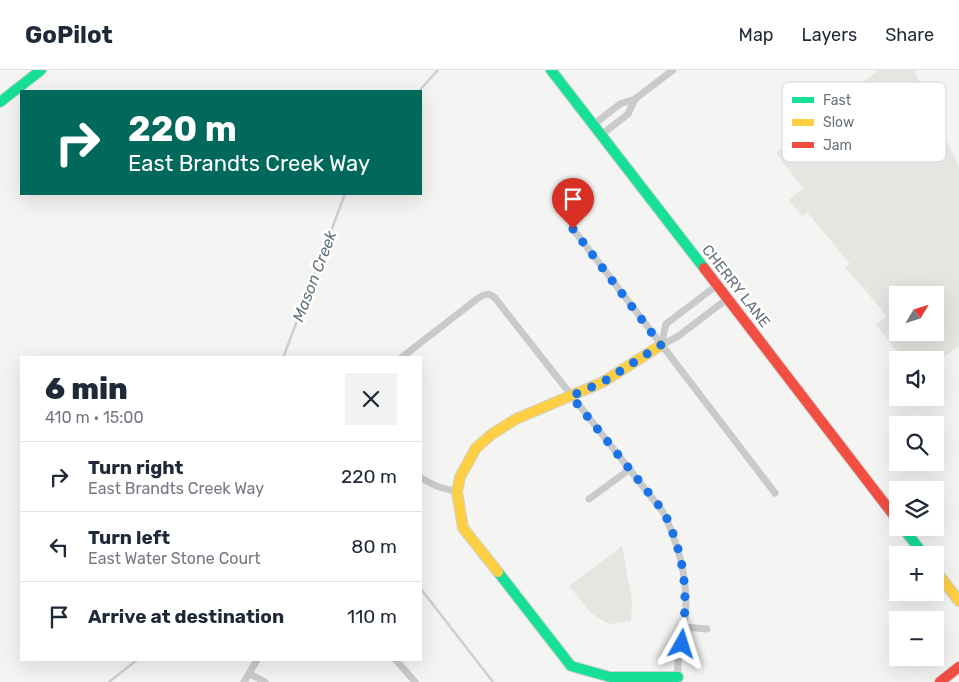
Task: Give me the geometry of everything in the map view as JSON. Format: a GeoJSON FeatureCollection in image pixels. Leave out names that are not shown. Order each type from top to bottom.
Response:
{"type":"FeatureCollection","features":[{"type":"Feature","properties":{"kind":"main road"},"geometry":{"type":"LineString","coordinates":[[0,102],[41,70]]}},
{"type":"Feature","properties":{"kind":"main road","name":"CHERRY LANE"},"geometry":{"type":"LineString","coordinates":[[551,70],[889,509]]}},
{"type":"Feature","properties":{"kind":"main road"},"geometry":{"type":"LineString","coordinates":[[661,345],[603,382],[516,419],[492,434],[476,448],[468,461],[460,477],[457,492],[463,528],[518,601],[571,666],[588,675],[606,679],[679,679]]}},
{"type":"Feature","properties":{"kind":"main road"},"geometry":{"type":"LineString","coordinates":[[909,536],[917,546]]}},
{"type":"Feature","properties":{"kind":"main road"},"geometry":{"type":"LineString","coordinates":[[944,582],[959,601]]}},
{"type":"Feature","properties":{"kind":"main road"},"geometry":{"type":"LineString","coordinates":[[940,682],[959,667]]}},
{"type":"Feature","properties":{"kind":"street"},"geometry":{"type":"LineString","coordinates":[[593,125],[620,104],[635,99],[673,70]]}},
{"type":"Feature","properties":{"kind":"street"},"geometry":{"type":"LineString","coordinates":[[601,135],[628,114],[635,99]]}},
{"type":"Feature","properties":{"kind":"street"},"geometry":{"type":"LineString","coordinates":[[573,229],[775,493]]}},
{"type":"Feature","properties":{"kind":"street"},"geometry":{"type":"LineString","coordinates":[[661,345],[666,324],[716,286]]}},
{"type":"Feature","properties":{"kind":"street"},"geometry":{"type":"LineString","coordinates":[[404,356],[486,294],[490,294],[495,298],[664,512],[679,549],[686,608],[679,679]]}},
{"type":"Feature","properties":{"kind":"street"},"geometry":{"type":"LineString","coordinates":[[661,345],[677,337],[727,299]]}},
{"type":"Feature","properties":{"kind":"street"},"geometry":{"type":"LineString","coordinates":[[589,499],[630,470]]}},
{"type":"Feature","properties":{"kind":"street"},"geometry":{"type":"LineString","coordinates":[[422,479],[436,486],[457,492]]}},
{"type":"Feature","properties":{"kind":"street"},"geometry":{"type":"LineString","coordinates":[[684,628],[707,629]]}},
{"type":"Feature","properties":{"kind":"street"},"geometry":{"type":"LineString","coordinates":[[244,682],[256,661]]}},
{"type":"Feature","properties":{"kind":"street"},"geometry":{"type":"LineString","coordinates":[[397,661],[415,682]]}},
{"type":"Feature","properties":{"kind":"street"},"geometry":{"type":"LineString","coordinates":[[250,674],[265,682]]}},
{"type":"Feature","properties":{"kind":"shaded area"},"geometry":{"type":"Polygon","coordinates":[[[879,70],[914,70],[920,82],[864,82],[879,70]]]}},
{"type":"Feature","properties":{"kind":"shaded area"},"geometry":{"type":"Polygon","coordinates":[[[946,139],[959,167],[959,345],[944,357],[944,351],[897,351],[876,325],[887,316],[845,267],[850,264],[807,212],[802,216],[789,200],[803,188],[783,162],[946,162],[946,139]]]}},
{"type":"Feature","properties":{"kind":"shaded area"},"geometry":{"type":"Polygon","coordinates":[[[782,148],[782,161],[776,153],[782,148]]]}},
{"type":"Feature","properties":{"kind":"shaded area"},"geometry":{"type":"Polygon","coordinates":[[[622,546],[632,601],[631,621],[609,624],[592,614],[569,586],[622,546]]]}},
{"type":"Feature","properties":{"kind":"waterway","name":"Mason Creek"},"geometry":{"type":"LineString","coordinates":[[420,90],[438,70]]}},
{"type":"Feature","properties":{"kind":"waterway","name":"Mason Creek"},"geometry":{"type":"LineString","coordinates":[[284,356],[345,195]]}},
{"type":"Feature","properties":{"kind":"waterway"},"geometry":{"type":"LineString","coordinates":[[422,590],[493,682]]}},
{"type":"Feature","properties":{"kind":"waterway","name":"Mason Creek"},"geometry":{"type":"LineString","coordinates":[[109,682],[136,661]]}},
{"type":"Feature","properties":{"kind":"traffic: fast"},"geometry":{"type":"LineString","coordinates":[[0,102],[41,70]]}},
{"type":"Feature","properties":{"kind":"traffic: fast"},"geometry":{"type":"LineString","coordinates":[[551,70],[704,268]]}},
{"type":"Feature","properties":{"kind":"traffic: fast"},"geometry":{"type":"LineString","coordinates":[[909,536],[917,546]]}},
{"type":"Feature","properties":{"kind":"traffic: fast"},"geometry":{"type":"LineString","coordinates":[[498,572],[571,666],[610,677],[678,677]]}},
{"type":"Feature","properties":{"kind":"traffic: slow"},"geometry":{"type":"LineString","coordinates":[[498,572],[463,528],[457,492],[460,477],[476,448],[492,434],[516,419],[603,382],[661,345]]}},
{"type":"Feature","properties":{"kind":"traffic: slow"},"geometry":{"type":"LineString","coordinates":[[944,582],[959,601]]}},
{"type":"Feature","properties":{"kind":"traffic: jam"},"geometry":{"type":"LineString","coordinates":[[704,268],[889,509]]}},
{"type":"Feature","properties":{"kind":"traffic: jam"},"geometry":{"type":"LineString","coordinates":[[940,682],[959,667]]}},
{"type":"Feature","properties":{"kind":"route"},"geometry":{"type":"LineString","coordinates":[[573,229],[661,345],[603,382],[571,396],[664,512],[679,549],[684,573],[686,608],[682,644]]}}]}
